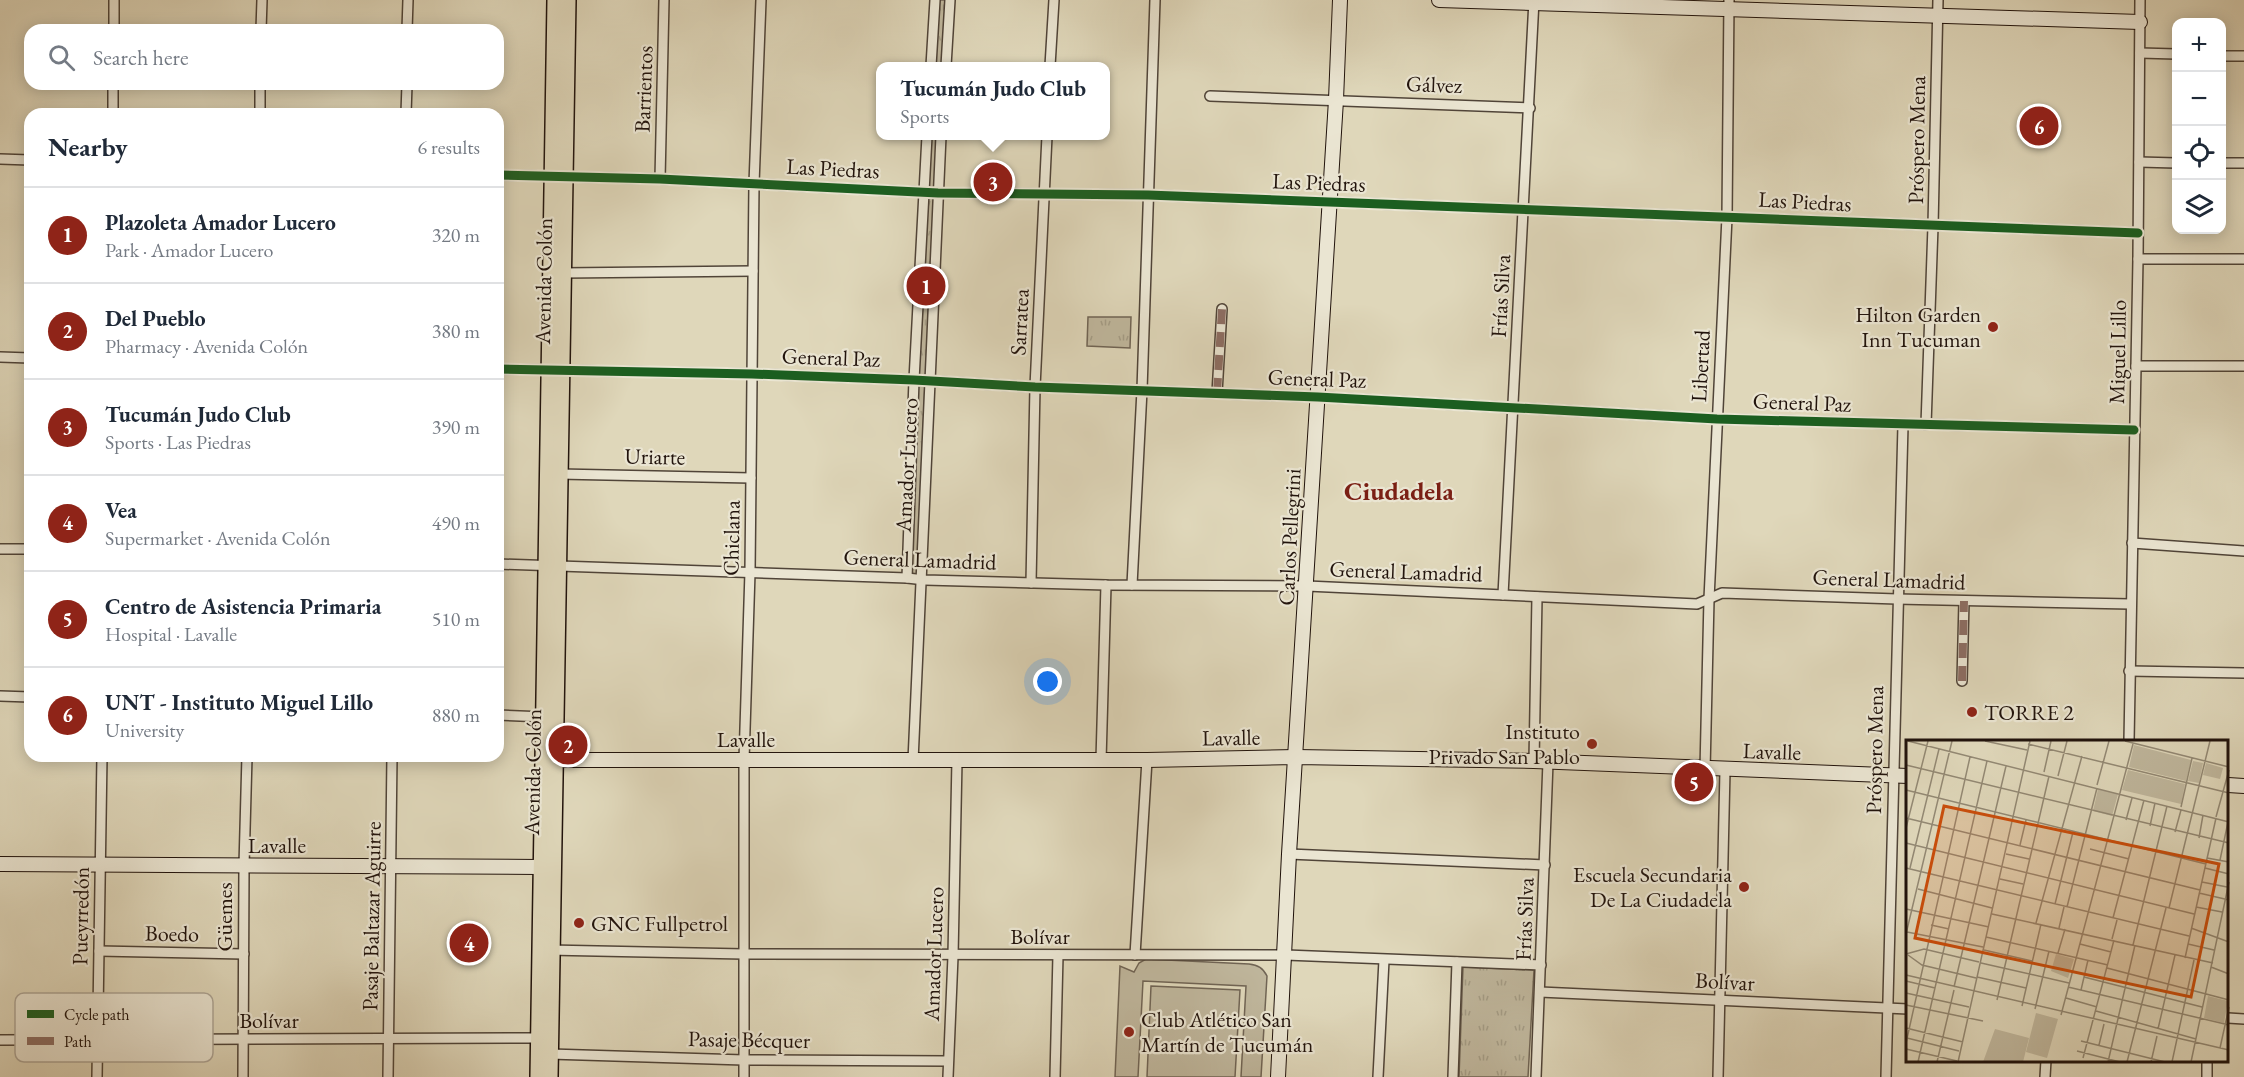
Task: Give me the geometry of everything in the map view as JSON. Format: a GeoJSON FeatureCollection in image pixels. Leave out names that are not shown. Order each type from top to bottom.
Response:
{"type":"FeatureCollection","features":[{"type":"Feature","properties":{"kind":"main road","name":"Avenida Colón"},"geometry":{"type":"LineString","coordinates":[[547,867],[544,717],[559,474],[555,370],[563,273],[555,0]]}},
{"type":"Feature","properties":{"kind":"main road","name":"Avenida Colón"},"geometry":{"type":"LineString","coordinates":[[538,1077],[554,760],[552,566],[555,370],[559,177],[568,0]]}},
{"type":"Feature","properties":{"kind":"main road","name":"Avenida Colón"},"geometry":{"type":"LineString","coordinates":[[545,950],[550,1077]]}},
{"type":"Feature","properties":{"kind":"street"},"geometry":{"type":"LineString","coordinates":[[114,0],[114,24]]}},
{"type":"Feature","properties":{"kind":"street"},"geometry":{"type":"LineString","coordinates":[[261,24],[262,0]]}},
{"type":"Feature","properties":{"kind":"street"},"geometry":{"type":"LineString","coordinates":[[408,0],[408,24]]}},
{"type":"Feature","properties":{"kind":"street","name":"Barrientos"},"geometry":{"type":"LineString","coordinates":[[660,179],[664,0]]}},
{"type":"Feature","properties":{"kind":"street","name":"Chiclana"},"geometry":{"type":"LineString","coordinates":[[744,1077],[744,760],[750,572],[754,184],[761,0]]}},
{"type":"Feature","properties":{"kind":"street"},"geometry":{"type":"LineString","coordinates":[[931,62],[935,0]]}},
{"type":"Feature","properties":{"kind":"street"},"geometry":{"type":"LineString","coordinates":[[946,62],[950,0]]}},
{"type":"Feature","properties":{"kind":"street"},"geometry":{"type":"LineString","coordinates":[[1050,62],[1054,0]]}},
{"type":"Feature","properties":{"kind":"street"},"geometry":{"type":"LineString","coordinates":[[1132,585],[1142,390],[1155,0]]}},
{"type":"Feature","properties":{"kind":"street","name":"Carlos Pellegrini"},"geometry":{"type":"LineString","coordinates":[[1278,1077],[1340,0]]}},
{"type":"Feature","properties":{"kind":"street"},"geometry":{"type":"LineString","coordinates":[[1439,0],[1729,4],[1938,15],[2140,22]]}},
{"type":"Feature","properties":{"kind":"street","name":"Próspero Mena"},"geometry":{"type":"LineString","coordinates":[[1926,425],[1938,0]]}},
{"type":"Feature","properties":{"kind":"street","name":"Miguel Lillo"},"geometry":{"type":"LineString","coordinates":[[2129,740],[2138,259],[2140,0]]}},
{"type":"Feature","properties":{"kind":"street","name":"Frías Silva"},"geometry":{"type":"LineString","coordinates":[[1503,595],[1534,1]]}},
{"type":"Feature","properties":{"kind":"street","name":"Libertad"},"geometry":{"type":"LineString","coordinates":[[1705,770],[1709,599],[1727,217],[1729,4]]}},
{"type":"Feature","properties":{"kind":"street"},"geometry":{"type":"LineString","coordinates":[[2140,53],[2172,54]]}},
{"type":"Feature","properties":{"kind":"street"},"geometry":{"type":"LineString","coordinates":[[2226,56],[2244,56]]}},
{"type":"Feature","properties":{"kind":"street"},"geometry":{"type":"LineString","coordinates":[[113,108],[114,90]]}},
{"type":"Feature","properties":{"kind":"street"},"geometry":{"type":"LineString","coordinates":[[260,90],[260,108]]}},
{"type":"Feature","properties":{"kind":"street"},"geometry":{"type":"LineString","coordinates":[[406,108],[407,90]]}},
{"type":"Feature","properties":{"kind":"street","name":"Gálvez"},"geometry":{"type":"LineString","coordinates":[[1210,96],[1530,108]]}},
{"type":"Feature","properties":{"kind":"street","name":"Amador Lucero"},"geometry":{"type":"LineString","coordinates":[[907,578],[914,380],[927,140]]}},
{"type":"Feature","properties":{"kind":"street","name":"Amador Lucero"},"geometry":{"type":"LineString","coordinates":[[913,761],[941,140]]}},
{"type":"Feature","properties":{"kind":"street","name":"Sarratea"},"geometry":{"type":"LineString","coordinates":[[1031,583],[1035,387],[1047,140]]}},
{"type":"Feature","properties":{"kind":"street"},"geometry":{"type":"LineString","coordinates":[[0,159],[24,160]]}},
{"type":"Feature","properties":{"kind":"street"},"geometry":{"type":"LineString","coordinates":[[2139,162],[2172,162]]}},
{"type":"Feature","properties":{"kind":"street"},"geometry":{"type":"LineString","coordinates":[[2226,163],[2244,163]]}},
{"type":"Feature","properties":{"kind":"street","name":"Las Piedras"},"geometry":{"type":"LineString","coordinates":[[504,175],[660,179],[938,193],[1148,195],[2138,233]]}},
{"type":"Feature","properties":{"kind":"street"},"geometry":{"type":"LineString","coordinates":[[2138,259],[2244,259]]}},
{"type":"Feature","properties":{"kind":"street"},"geometry":{"type":"LineString","coordinates":[[563,273],[753,271]]}},
{"type":"Feature","properties":{"kind":"street"},"geometry":{"type":"LineString","coordinates":[[1217,393],[1222,309]]}},
{"type":"Feature","properties":{"kind":"street"},"geometry":{"type":"LineString","coordinates":[[0,357],[24,358]]}},
{"type":"Feature","properties":{"kind":"street"},"geometry":{"type":"LineString","coordinates":[[2136,366],[2244,366]]}},
{"type":"Feature","properties":{"kind":"street","name":"General Paz"},"geometry":{"type":"LineString","coordinates":[[504,369],[914,380],[1035,387],[1318,397],[1717,418],[2134,430]]}},
{"type":"Feature","properties":{"kind":"street","name":"Próspero Mena"},"geometry":{"type":"LineString","coordinates":[[1886,1077],[1892,776],[1903,425]]}},
{"type":"Feature","properties":{"kind":"street","name":"Uriarte"},"geometry":{"type":"LineString","coordinates":[[559,474],[751,478]]}},
{"type":"Feature","properties":{"kind":"street"},"geometry":{"type":"LineString","coordinates":[[2132,543],[2244,550]]}},
{"type":"Feature","properties":{"kind":"street"},"geometry":{"type":"LineString","coordinates":[[0,549],[24,549]]}},
{"type":"Feature","properties":{"kind":"street","name":"General Lamadrid"},"geometry":{"type":"LineString","coordinates":[[504,564],[1031,583],[1307,586],[1697,604],[1722,593],[1964,601],[2130,603]]}},
{"type":"Feature","properties":{"kind":"street"},"geometry":{"type":"LineString","coordinates":[[1101,760],[1106,585]]}},
{"type":"Feature","properties":{"kind":"street"},"geometry":{"type":"LineString","coordinates":[[1534,761],[1537,597]]}},
{"type":"Feature","properties":{"kind":"street"},"geometry":{"type":"LineString","coordinates":[[1962,681],[1964,601]]}},
{"type":"Feature","properties":{"kind":"street"},"geometry":{"type":"LineString","coordinates":[[2129,671],[2244,673]]}},
{"type":"Feature","properties":{"kind":"street"},"geometry":{"type":"LineString","coordinates":[[0,696],[24,697]]}},
{"type":"Feature","properties":{"kind":"street"},"geometry":{"type":"LineString","coordinates":[[504,716],[544,717]]}},
{"type":"Feature","properties":{"kind":"street","name":"Lavalle"},"geometry":{"type":"LineString","coordinates":[[554,760],[913,761],[1296,757],[1534,761],[1705,770],[1906,776]]}},
{"type":"Feature","properties":{"kind":"street","name":"Amador Lucero"},"geometry":{"type":"LineString","coordinates":[[948,1077],[957,760]]}},
{"type":"Feature","properties":{"kind":"street"},"geometry":{"type":"LineString","coordinates":[[1135,955],[1147,760]]}},
{"type":"Feature","properties":{"kind":"street","name":"Pueyrredón"},"geometry":{"type":"LineString","coordinates":[[98,993],[102,762]]}},
{"type":"Feature","properties":{"kind":"street","name":"Güemes"},"geometry":{"type":"LineString","coordinates":[[243,1077],[247,762]]}},
{"type":"Feature","properties":{"kind":"street","name":"Pasaje Baltazar Aguirre"},"geometry":{"type":"LineString","coordinates":[[388,1077],[392,762]]}},
{"type":"Feature","properties":{"kind":"street","name":"Frías Silva"},"geometry":{"type":"LineString","coordinates":[[1536,1077],[1548,762]]}},
{"type":"Feature","properties":{"kind":"street"},"geometry":{"type":"LineString","coordinates":[[1718,1077],[1725,770]]}},
{"type":"Feature","properties":{"kind":"street"},"geometry":{"type":"LineString","coordinates":[[2229,785],[2244,786]]}},
{"type":"Feature","properties":{"kind":"street"},"geometry":{"type":"LineString","coordinates":[[1290,854],[1545,865]]}},
{"type":"Feature","properties":{"kind":"street","name":"Lavalle"},"geometry":{"type":"LineString","coordinates":[[0,864],[547,867]]}},
{"type":"Feature","properties":{"kind":"street","name":"Bolívar"},"geometry":{"type":"LineString","coordinates":[[545,950],[953,956],[1286,955],[1541,965]]}},
{"type":"Feature","properties":{"kind":"street","name":"Boedo"},"geometry":{"type":"LineString","coordinates":[[99,951],[244,954]]}},
{"type":"Feature","properties":{"kind":"street"},"geometry":{"type":"LineString","coordinates":[[1055,1077],[1058,955]]}},
{"type":"Feature","properties":{"kind":"street"},"geometry":{"type":"LineString","coordinates":[[1378,1077],[1384,960]]}},
{"type":"Feature","properties":{"kind":"street"},"geometry":{"type":"LineString","coordinates":[[1453,1077],[1457,962]]}},
{"type":"Feature","properties":{"kind":"street","name":"Bolívar"},"geometry":{"type":"LineString","coordinates":[[1540,992],[1906,1009]]}},
{"type":"Feature","properties":{"kind":"street"},"geometry":{"type":"LineString","coordinates":[[2229,1018],[2244,1019]]}},
{"type":"Feature","properties":{"kind":"street","name":"Bolívar"},"geometry":{"type":"LineString","coordinates":[[213,1040],[539,1038]]}},
{"type":"Feature","properties":{"kind":"street","name":"Bolívar"},"geometry":{"type":"LineString","coordinates":[[0,1040],[15,1040]]}},
{"type":"Feature","properties":{"kind":"street","name":"Pasaje Bécquer"},"geometry":{"type":"LineString","coordinates":[[550,1054],[744,1060],[948,1060]]}},
{"type":"Feature","properties":{"kind":"street"},"geometry":{"type":"LineString","coordinates":[[2045,1077],[2046,1062]]}},
{"type":"Feature","properties":{"kind":"green space"},"geometry":{"type":"Polygon","coordinates":[[[939,0],[946,0],[942,62],[935,62],[939,0]]]}},
{"type":"Feature","properties":{"kind":"green space"},"geometry":{"type":"Polygon","coordinates":[[[931,140],[938,140],[934,188],[928,187],[931,140]]]}},
{"type":"Feature","properties":{"kind":"green space"},"geometry":{"type":"Polygon","coordinates":[[[928,195],[934,196],[926,377],[917,376],[928,195]]]}},
{"type":"Feature","properties":{"kind":"green space"},"geometry":{"type":"Polygon","coordinates":[[[1088,317],[1131,317],[1130,348],[1087,346],[1088,317]]]}},
{"type":"Feature","properties":{"kind":"green space"},"geometry":{"type":"Polygon","coordinates":[[[917,384],[925,384],[917,575],[911,574],[917,384]]]}},
{"type":"Feature","properties":{"kind":"green space","name":"Club Atlético San Martín de Tucumán"},"geometry":{"type":"Polygon","coordinates":[[[1146,959],[1249,964],[1262,969],[1267,976],[1261,1077],[1241,1077],[1246,986],[1143,981],[1138,1077],[1115,1077],[1120,966],[1134,972],[1139,963],[1146,959]]]}},
{"type":"Feature","properties":{"kind":"green space"},"geometry":{"type":"Polygon","coordinates":[[[1463,967],[1534,970],[1528,1077],[1459,1077],[1463,967]]]}},
{"type":"Feature","properties":{"kind":"green space"},"geometry":{"type":"Polygon","coordinates":[[[1151,986],[1240,990],[1235,1077],[1147,1077],[1151,986]]]}},
{"type":"Feature","properties":{"kind":"marked path"},"geometry":{"type":"LineString","coordinates":[[1217,393],[1222,309]]}},
{"type":"Feature","properties":{"kind":"marked path"},"geometry":{"type":"LineString","coordinates":[[1962,681],[1964,601]]}},
{"type":"Feature","properties":{"kind":"cycle path"},"geometry":{"type":"LineString","coordinates":[[504,175],[660,179],[938,193],[1148,195],[2138,233]]}},
{"type":"Feature","properties":{"kind":"cycle path"},"geometry":{"type":"LineString","coordinates":[[504,369],[914,380],[1035,387],[1318,397],[1717,419],[2134,430]]}},
{"type":"Feature","properties":{"kind":"place","name":"UNT - Instituto Miguel Lillo"},"geometry":{"type":"Point","coordinates":[2039,126]}},
{"type":"Feature","properties":{"kind":"place","name":"Tucumán Judo Club"},"geometry":{"type":"Point","coordinates":[993,182]}},
{"type":"Feature","properties":{"kind":"place","name":"Plazoleta Amador Lucero"},"geometry":{"type":"Point","coordinates":[926,286]}},
{"type":"Feature","properties":{"kind":"place","name":"Hilton Garden Inn Tucuman"},"geometry":{"type":"Point","coordinates":[1993,327]}},
{"type":"Feature","properties":{"kind":"place","name":"TORRE 2"},"geometry":{"type":"Point","coordinates":[1972,712]}},
{"type":"Feature","properties":{"kind":"place","name":"Instituto Privado San Pablo"},"geometry":{"type":"Point","coordinates":[1592,744]}},
{"type":"Feature","properties":{"kind":"place","name":"Del Pueblo"},"geometry":{"type":"Point","coordinates":[568,745]}},
{"type":"Feature","properties":{"kind":"place","name":"Centro de Asistencia Primaria"},"geometry":{"type":"Point","coordinates":[1694,782]}},
{"type":"Feature","properties":{"kind":"place","name":"Escuela Secundaria De La Ciudadela"},"geometry":{"type":"Point","coordinates":[1744,887]}},
{"type":"Feature","properties":{"kind":"place","name":"GNC Fullpetrol"},"geometry":{"type":"Point","coordinates":[579,923]}},
{"type":"Feature","properties":{"kind":"place","name":"Vea"},"geometry":{"type":"Point","coordinates":[469,943]}},
{"type":"Feature","properties":{"kind":"place","name":"Club Atlético San Martín de Tucumán"},"geometry":{"type":"Point","coordinates":[1129,1032]}},
{"type":"Feature","properties":{"kind":"district","name":"Ciudadela"},"geometry":{"type":"Point","coordinates":[1399,491]}}]}
